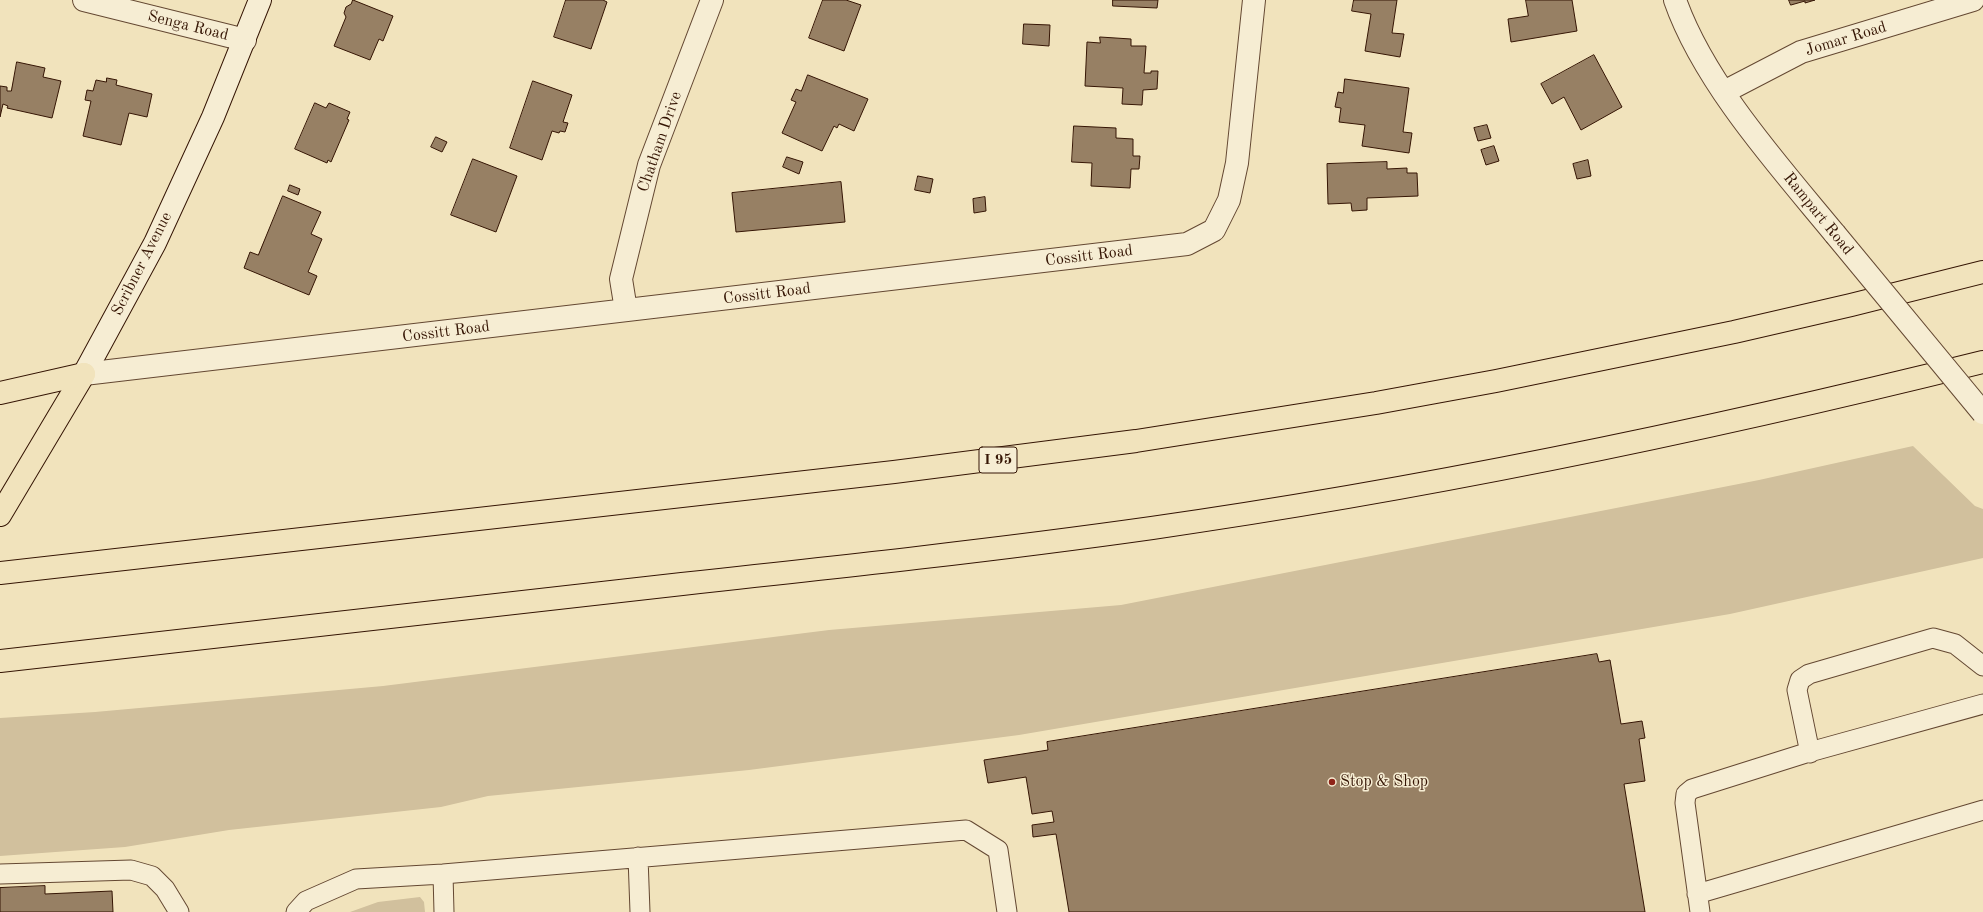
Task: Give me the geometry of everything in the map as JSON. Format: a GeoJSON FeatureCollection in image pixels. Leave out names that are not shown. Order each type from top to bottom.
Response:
{"type":"FeatureCollection","features":[{"type":"Feature","properties":{"kind":"main road","name":"I 95"},"geometry":{"type":"LineString","coordinates":[[0,573],[894,472],[1167,436],[1376,403],[1511,378],[1734,332],[1983,272]]}},
{"type":"Feature","properties":{"kind":"main road"},"geometry":{"type":"LineString","coordinates":[[0,661],[913,558],[1154,528],[1386,491],[1512,468],[1750,418],[1983,362]]}},
{"type":"Feature","properties":{"kind":"main road"},"geometry":{"type":"LineString","coordinates":[[0,393],[84,374]]}},
{"type":"Feature","properties":{"kind":"main road","name":"Scribner Avenue"},"geometry":{"type":"LineString","coordinates":[[0,515],[84,374]]}},
{"type":"Feature","properties":{"kind":"street","name":"Senga Road"},"geometry":{"type":"LineString","coordinates":[[84,0],[246,40]]}},
{"type":"Feature","properties":{"kind":"street","name":"Scribner Avenue"},"geometry":{"type":"LineString","coordinates":[[84,374],[155,242],[213,117],[246,40],[260,0]]}},
{"type":"Feature","properties":{"kind":"street","name":"Chatham Drive"},"geometry":{"type":"LineString","coordinates":[[626,310],[620,280],[648,165],[712,0]]}},
{"type":"Feature","properties":{"kind":"street","name":"Cossitt Road"},"geometry":{"type":"LineString","coordinates":[[84,374],[1187,244],[1214,230],[1229,200],[1237,163],[1254,0]]}},
{"type":"Feature","properties":{"kind":"street","name":"Rampart Road"},"geometry":{"type":"LineString","coordinates":[[1674,0],[1707,67],[1778,165],[1983,413]]}},
{"type":"Feature","properties":{"kind":"street","name":"Jomar Road"},"geometry":{"type":"LineString","coordinates":[[1724,92],[1801,52],[1973,0]]}},
{"type":"Feature","properties":{"kind":"lane"},"geometry":{"type":"LineString","coordinates":[[1810,753],[1796,690],[1800,680],[1809,674],[1933,638],[1955,644],[1983,666]]}},
{"type":"Feature","properties":{"kind":"lane"},"geometry":{"type":"LineString","coordinates":[[1983,704],[1696,786],[1686,794],[1684,803],[1698,903],[1983,810]]}},
{"type":"Feature","properties":{"kind":"lane"},"geometry":{"type":"LineString","coordinates":[[296,912],[306,901],[356,879],[443,874],[966,830],[998,850],[1007,912]]}},
{"type":"Feature","properties":{"kind":"lane"},"geometry":{"type":"LineString","coordinates":[[638,857],[640,912]]}},
{"type":"Feature","properties":{"kind":"lane"},"geometry":{"type":"LineString","coordinates":[[0,874],[131,870],[152,876],[165,889],[179,912]]}},
{"type":"Feature","properties":{"kind":"lane"},"geometry":{"type":"LineString","coordinates":[[443,874],[444,912]]}},
{"type":"Feature","properties":{"kind":"shaded area"},"geometry":{"type":"Polygon","coordinates":[[[1913,446],[1975,506],[1983,509],[1983,558],[1730,614],[1019,735],[749,770],[488,796],[441,807],[229,830],[125,847],[0,856],[0,718],[95,712],[383,686],[829,630],[1121,605],[1759,480],[1913,446]]]}},
{"type":"Feature","properties":{"kind":"shaded area"},"geometry":{"type":"Polygon","coordinates":[[[420,897],[424,902],[425,912],[350,912],[378,902],[420,897]]]}},
{"type":"Feature","properties":{"kind":"building"},"geometry":{"type":"Polygon","coordinates":[[[353,0],[393,16],[383,41],[379,39],[370,60],[334,46],[346,17],[344,13],[346,7],[351,4],[353,0]]]}},
{"type":"Feature","properties":{"kind":"building"},"geometry":{"type":"Polygon","coordinates":[[[566,0],[603,0],[607,2],[591,49],[554,37],[566,0]]]}},
{"type":"Feature","properties":{"kind":"building"},"geometry":{"type":"Polygon","coordinates":[[[823,0],[846,0],[861,5],[844,51],[809,38],[823,0]]]}},
{"type":"Feature","properties":{"kind":"building"},"geometry":{"type":"Polygon","coordinates":[[[1113,0],[1158,0],[1157,8],[1113,6],[1113,0]]]}},
{"type":"Feature","properties":{"kind":"building"},"geometry":{"type":"Polygon","coordinates":[[[1354,0],[1397,0],[1392,33],[1404,34],[1400,57],[1365,51],[1371,14],[1352,11],[1354,0]]]}},
{"type":"Feature","properties":{"kind":"building"},"geometry":{"type":"Polygon","coordinates":[[[1526,0],[1572,0],[1577,31],[1511,42],[1508,19],[1528,16],[1526,0]]]}},
{"type":"Feature","properties":{"kind":"building"},"geometry":{"type":"Polygon","coordinates":[[[1789,0],[1815,0],[1791,5],[1789,0]]]}},
{"type":"Feature","properties":{"kind":"building"},"geometry":{"type":"Polygon","coordinates":[[[1024,24],[1050,25],[1049,46],[1023,44],[1024,24]]]}},
{"type":"Feature","properties":{"kind":"building"},"geometry":{"type":"Polygon","coordinates":[[[1100,37],[1131,39],[1131,46],[1146,46],[1144,73],[1158,71],[1157,89],[1143,90],[1142,105],[1122,104],[1123,88],[1085,86],[1087,42],[1100,43],[1100,37]]]}},
{"type":"Feature","properties":{"kind":"building"},"geometry":{"type":"Polygon","coordinates":[[[1594,55],[1622,107],[1581,130],[1564,97],[1552,104],[1541,84],[1594,55]]]}},
{"type":"Feature","properties":{"kind":"building"},"geometry":{"type":"Polygon","coordinates":[[[17,62],[45,68],[43,77],[61,81],[52,118],[7,108],[8,106],[3,104],[0,117],[0,86],[7,87],[7,91],[11,91],[17,62]]]}},
{"type":"Feature","properties":{"kind":"building"},"geometry":{"type":"Polygon","coordinates":[[[808,75],[868,99],[854,131],[839,124],[837,128],[834,126],[822,151],[782,133],[796,102],[791,100],[796,89],[801,91],[808,75]]]}},
{"type":"Feature","properties":{"kind":"building"},"geometry":{"type":"Polygon","coordinates":[[[107,78],[117,80],[116,85],[152,94],[147,117],[129,113],[121,145],[83,136],[91,101],[85,100],[87,90],[93,91],[96,80],[106,82],[107,78]]]}},
{"type":"Feature","properties":{"kind":"building"},"geometry":{"type":"Polygon","coordinates":[[[1345,79],[1409,88],[1403,132],[1412,133],[1409,153],[1362,146],[1365,125],[1339,122],[1341,108],[1335,107],[1338,92],[1343,93],[1345,79]]]}},
{"type":"Feature","properties":{"kind":"building"},"geometry":{"type":"Polygon","coordinates":[[[533,81],[572,95],[563,122],[568,123],[565,132],[560,131],[559,133],[552,131],[542,160],[510,148],[533,81]]]}},
{"type":"Feature","properties":{"kind":"building"},"geometry":{"type":"Polygon","coordinates":[[[315,103],[326,108],[329,103],[350,112],[347,119],[349,120],[331,162],[328,160],[327,163],[295,149],[315,103]]]}},
{"type":"Feature","properties":{"kind":"building"},"geometry":{"type":"Polygon","coordinates":[[[1487,125],[1491,138],[1478,141],[1474,128],[1487,125]]]}},
{"type":"Feature","properties":{"kind":"building"},"geometry":{"type":"Polygon","coordinates":[[[1074,126],[1116,128],[1116,138],[1133,139],[1133,156],[1140,156],[1139,169],[1131,169],[1130,188],[1091,186],[1092,163],[1072,162],[1074,126]]]}},
{"type":"Feature","properties":{"kind":"building"},"geometry":{"type":"Polygon","coordinates":[[[436,137],[447,142],[442,152],[431,147],[436,137]]]}},
{"type":"Feature","properties":{"kind":"building"},"geometry":{"type":"Polygon","coordinates":[[[1494,146],[1499,161],[1486,165],[1481,150],[1494,146]]]}},
{"type":"Feature","properties":{"kind":"building"},"geometry":{"type":"Polygon","coordinates":[[[787,157],[803,162],[799,174],[783,167],[787,157]]]}},
{"type":"Feature","properties":{"kind":"building"},"geometry":{"type":"Polygon","coordinates":[[[473,159],[517,176],[496,232],[451,215],[473,159]]]}},
{"type":"Feature","properties":{"kind":"building"},"geometry":{"type":"Polygon","coordinates":[[[1588,160],[1591,176],[1577,179],[1573,164],[1588,160]]]}},
{"type":"Feature","properties":{"kind":"building"},"geometry":{"type":"Polygon","coordinates":[[[1387,162],[1387,169],[1407,168],[1407,173],[1417,173],[1418,196],[1367,198],[1367,210],[1352,211],[1351,203],[1328,204],[1327,164],[1387,162]]]}},
{"type":"Feature","properties":{"kind":"building"},"geometry":{"type":"Polygon","coordinates":[[[918,176],[933,179],[930,193],[915,190],[918,176]]]}},
{"type":"Feature","properties":{"kind":"building"},"geometry":{"type":"Polygon","coordinates":[[[841,182],[845,222],[736,232],[732,193],[841,182]]]}},
{"type":"Feature","properties":{"kind":"building"},"geometry":{"type":"Polygon","coordinates":[[[290,185],[300,189],[298,195],[288,191],[290,185]]]}},
{"type":"Feature","properties":{"kind":"building"},"geometry":{"type":"Polygon","coordinates":[[[283,196],[321,212],[311,234],[322,239],[308,272],[317,276],[309,295],[244,268],[250,252],[258,255],[283,196]]]}},
{"type":"Feature","properties":{"kind":"building"},"geometry":{"type":"Polygon","coordinates":[[[985,197],[986,211],[974,213],[973,199],[985,197]]]}},
{"type":"Feature","properties":{"kind":"building","name":"Stop & Shop"},"geometry":{"type":"Polygon","coordinates":[[[1597,654],[1599,662],[1610,660],[1621,724],[1642,721],[1645,738],[1639,739],[1645,781],[1624,784],[1645,912],[1069,912],[1056,834],[1033,837],[1032,825],[1054,822],[1052,811],[1032,814],[1026,777],[988,783],[984,760],[1048,750],[1047,742],[1597,654]]]}},
{"type":"Feature","properties":{"kind":"building"},"geometry":{"type":"Polygon","coordinates":[[[45,886],[45,894],[112,891],[113,912],[0,912],[0,888],[45,886]]]}},
{"type":"Feature","properties":{"kind":"place","name":"Stop & Shop"},"geometry":{"type":"Point","coordinates":[1332,782]}}]}
